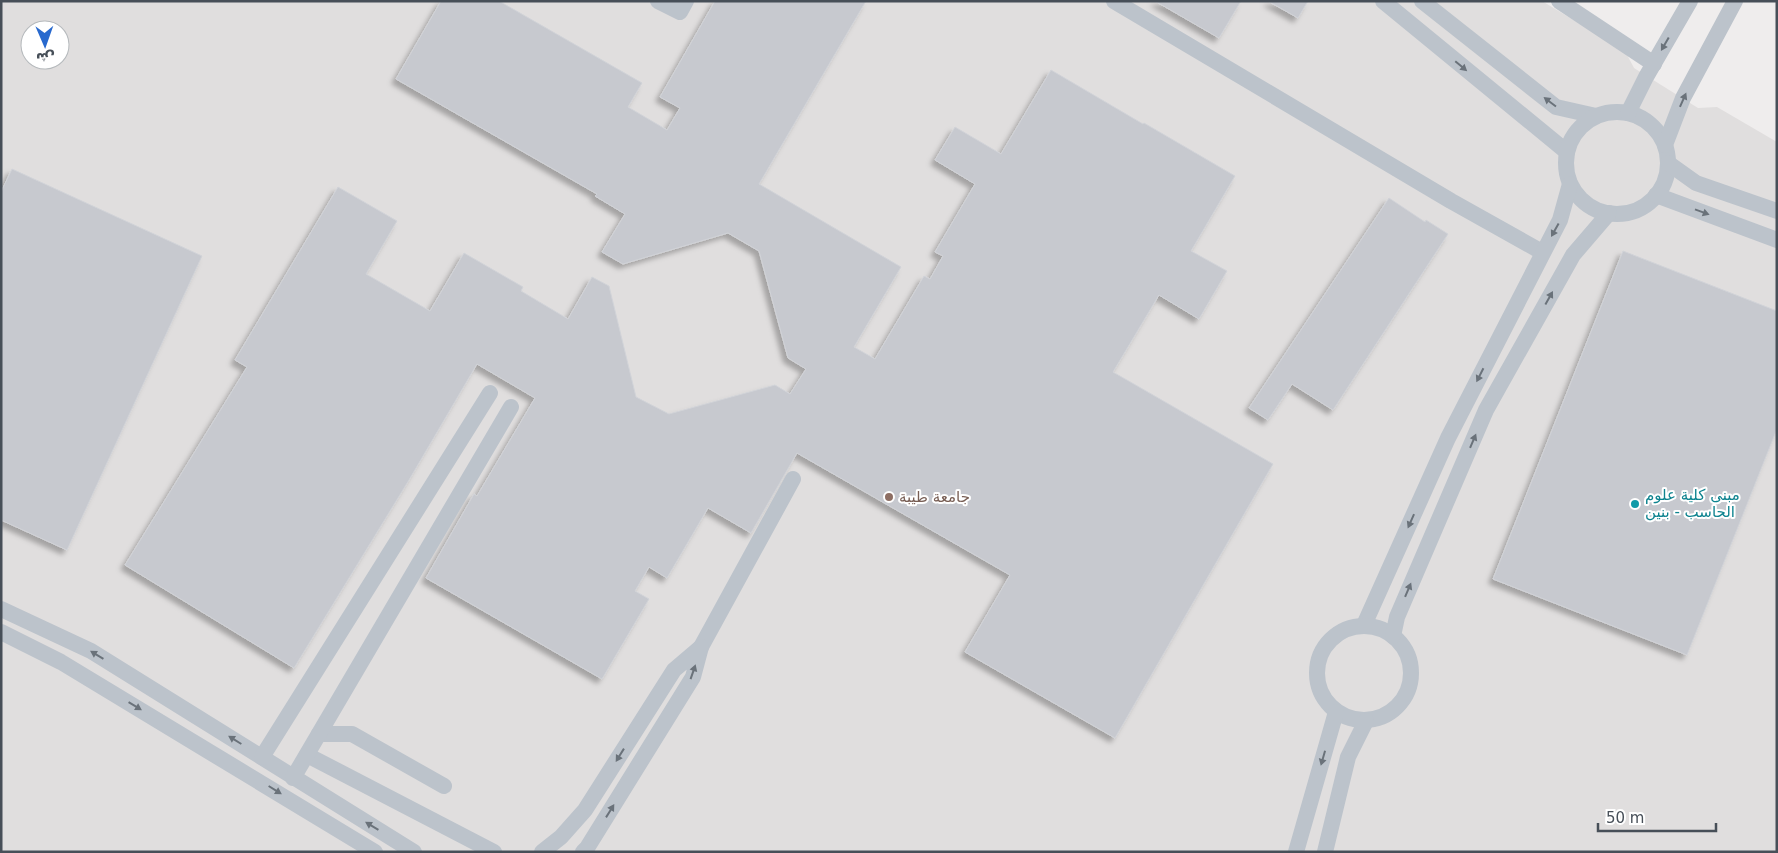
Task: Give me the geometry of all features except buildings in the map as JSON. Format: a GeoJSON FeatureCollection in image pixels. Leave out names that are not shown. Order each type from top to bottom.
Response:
{"type":"FeatureCollection","features":[{"type":"Feature","properties":{"kind":"street"},"geometry":{"type":"LineString","coordinates":[[658,1],[680,12],[686,1]]}},
{"type":"Feature","properties":{"kind":"street"},"geometry":{"type":"LineString","coordinates":[[1114,1],[1451,201],[1542,252]]}},
{"type":"Feature","properties":{"kind":"street"},"geometry":{"type":"LineString","coordinates":[[1383,1],[1567,152]]}},
{"type":"Feature","properties":{"kind":"street"},"geometry":{"type":"LineString","coordinates":[[1422,1],[1556,107],[1596,116]]}},
{"type":"Feature","properties":{"kind":"street"},"geometry":{"type":"LineString","coordinates":[[1628,113],[1690,1]]}},
{"type":"Feature","properties":{"kind":"street"},"geometry":{"type":"LineString","coordinates":[[1665,145],[1683,98],[1735,1]]}},
{"type":"Feature","properties":{"kind":"street"},"geometry":{"type":"LineString","coordinates":[[1566,3],[1654,64]]}},
{"type":"Feature","properties":{"kind":"street"},"geometry":{"type":"LineString","coordinates":[[1434,43],[1450,23]]}},
{"type":"Feature","properties":{"kind":"street"},"geometry":{"type":"LineString","coordinates":[[1612,112],[1628,113],[1643,119],[1656,130],[1665,145],[1668,163],[1665,180],[1656,195],[1635,210],[1626,213],[1609,213],[1592,207],[1580,197],[1570,184],[1566,169],[1567,152],[1572,138],[1583,125],[1596,116],[1612,112]]}},
{"type":"Feature","properties":{"kind":"street"},"geometry":{"type":"LineString","coordinates":[[1668,163],[1696,183],[1777,211]]}},
{"type":"Feature","properties":{"kind":"street"},"geometry":{"type":"LineString","coordinates":[[1364,625],[1448,438],[1560,220],[1570,184]]}},
{"type":"Feature","properties":{"kind":"street"},"geometry":{"type":"LineString","coordinates":[[1656,195],[1777,240]]}},
{"type":"Feature","properties":{"kind":"street"},"geometry":{"type":"LineString","coordinates":[[1393,636],[1397,617],[1486,410],[1573,256],[1609,213]]}},
{"type":"Feature","properties":{"kind":"street"},"geometry":{"type":"LineString","coordinates":[[262,757],[490,393]]}},
{"type":"Feature","properties":{"kind":"street"},"geometry":{"type":"LineString","coordinates":[[293,778],[511,408]]}},
{"type":"Feature","properties":{"kind":"street"},"geometry":{"type":"LineString","coordinates":[[583,852],[693,677],[701,647],[793,479]]}},
{"type":"Feature","properties":{"kind":"street"},"geometry":{"type":"LineString","coordinates":[[1,609],[91,651],[414,852]]}},
{"type":"Feature","properties":{"kind":"street"},"geometry":{"type":"LineString","coordinates":[[1364,625],[1379,628],[1393,636],[1405,648],[1411,663],[1412,680],[1406,696],[1396,708],[1382,717],[1366,721],[1350,718],[1336,712],[1326,701],[1319,688],[1317,673],[1319,658],[1326,645],[1336,635],[1350,628],[1364,625]]}},
{"type":"Feature","properties":{"kind":"street"},"geometry":{"type":"LineString","coordinates":[[1,632],[61,662],[375,852]]}},
{"type":"Feature","properties":{"kind":"street"},"geometry":{"type":"LineString","coordinates":[[542,852],[561,837],[585,810],[674,670],[701,647]]}},
{"type":"Feature","properties":{"kind":"street"},"geometry":{"type":"LineString","coordinates":[[1296,852],[1336,712]]}},
{"type":"Feature","properties":{"kind":"street"},"geometry":{"type":"LineString","coordinates":[[1326,852],[1348,757],[1366,721]]}},
{"type":"Feature","properties":{"kind":"street"},"geometry":{"type":"LineString","coordinates":[[319,734],[352,734],[444,786]]}},
{"type":"Feature","properties":{"kind":"street"},"geometry":{"type":"LineString","coordinates":[[307,754],[494,852]]}},
{"type":"Feature","properties":{"kind":"shaded area","name":"جامعة طيبة"},"geometry":{"type":"Polygon","coordinates":[[[1,1],[1542,1],[1625,51],[1634,68],[1698,108],[1717,107],[1777,142],[1777,852],[1,852],[1,1]]]}},
{"type":"Feature","properties":{"kind":"place","name":"جامعة طيبة"},"geometry":{"type":"Point","coordinates":[889,497]}},
{"type":"Feature","properties":{"kind":"place","name":"مبنى كلية علوم الحاسب - بنين"},"geometry":{"type":"Point","coordinates":[1635,504]}}]}
